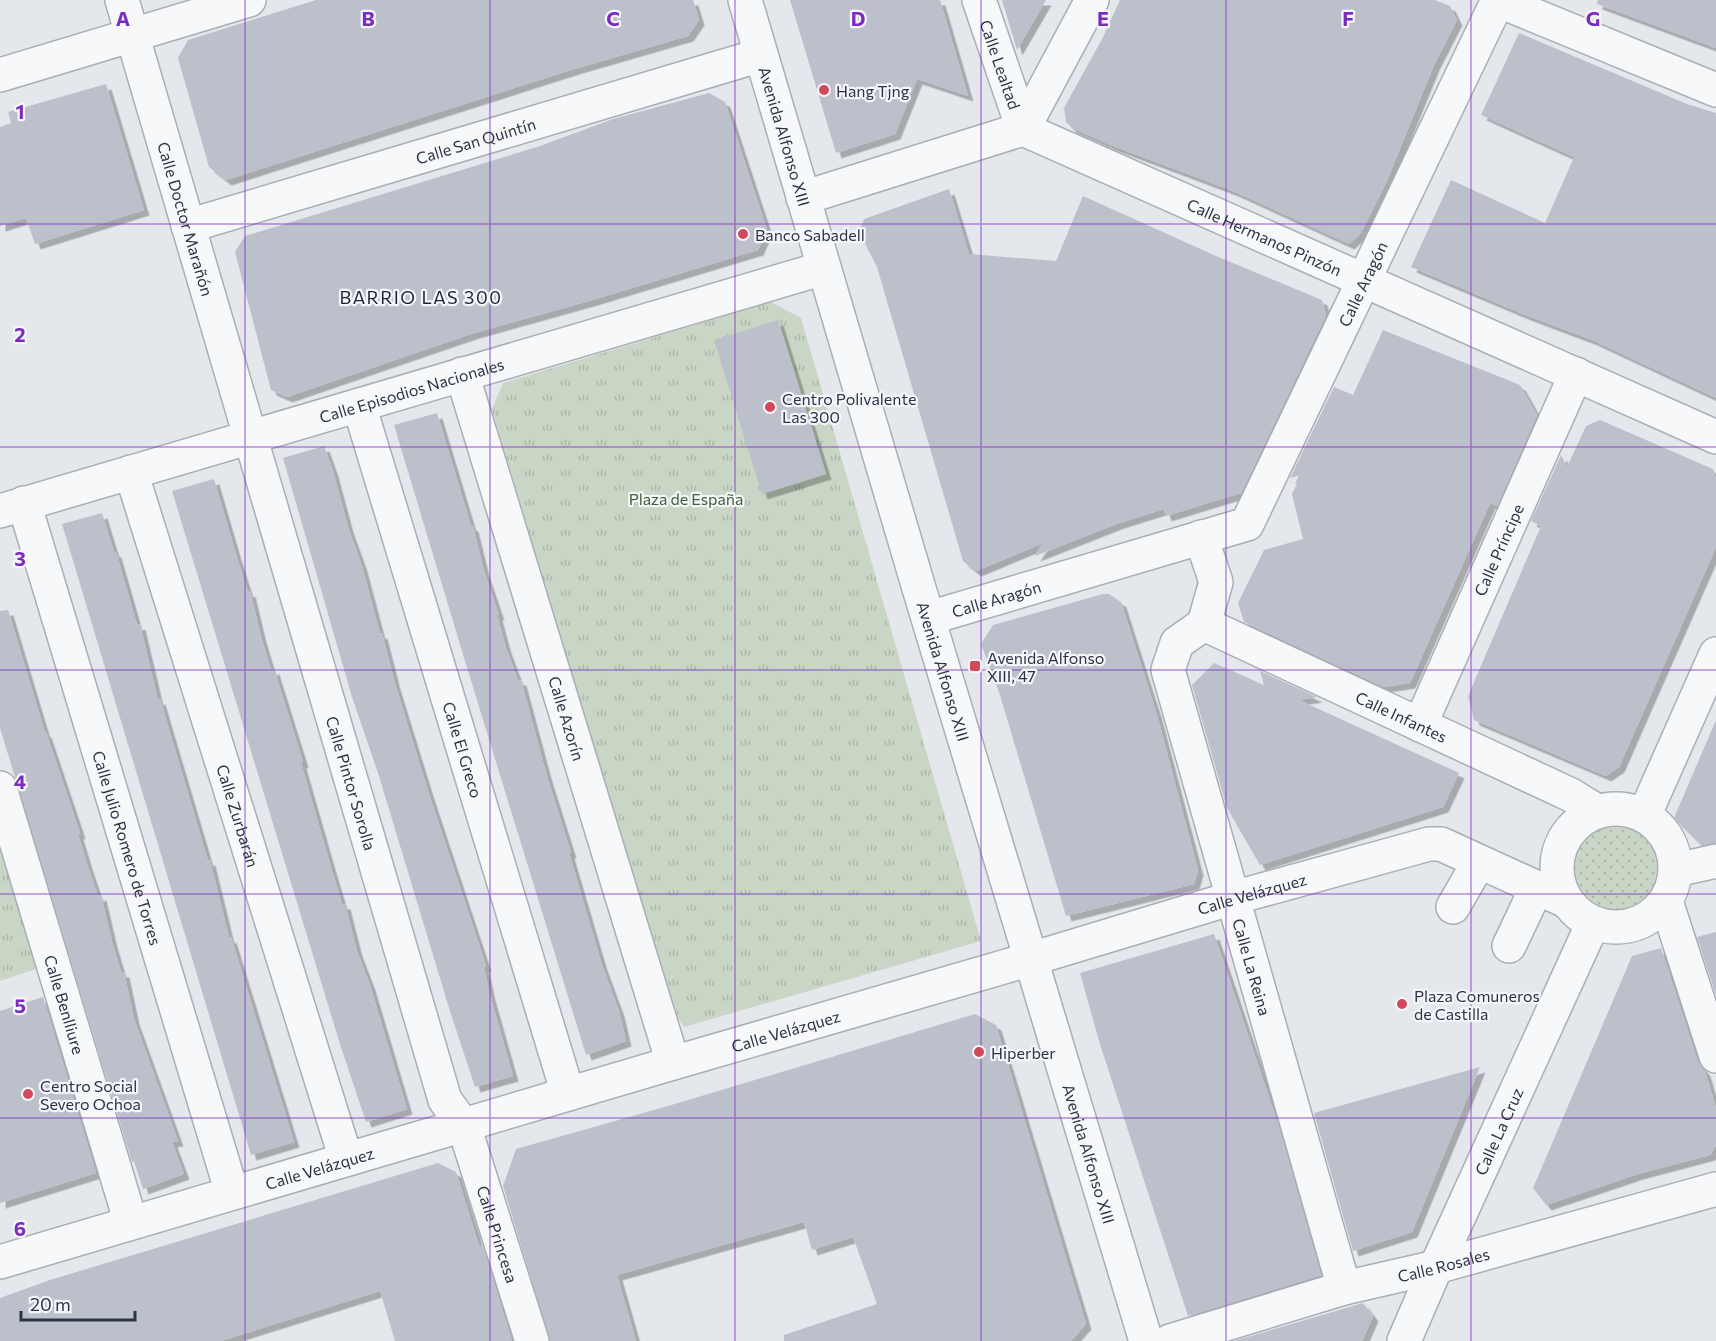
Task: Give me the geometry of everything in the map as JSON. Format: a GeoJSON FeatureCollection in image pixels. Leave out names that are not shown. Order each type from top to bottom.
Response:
{"type":"FeatureCollection","features":[{"type":"Feature","properties":{"kind":"street","name":"Calle Doctor Marañón"},"geometry":{"type":"LineString","coordinates":[[122,0],[250,436]]}},
{"type":"Feature","properties":{"kind":"street"},"geometry":{"type":"LineString","coordinates":[[0,75],[249,0]]}},
{"type":"Feature","properties":{"kind":"street","name":"Avenida Alfonso XIII"},"geometry":{"type":"LineString","coordinates":[[745,0],[1146,1341]]}},
{"type":"Feature","properties":{"kind":"street","name":"Calle Lealtad"},"geometry":{"type":"LineString","coordinates":[[979,0],[1023,129]]}},
{"type":"Feature","properties":{"kind":"street"},"geometry":{"type":"LineString","coordinates":[[803,198],[1023,129],[1092,0]]}},
{"type":"Feature","properties":{"kind":"street"},"geometry":{"type":"LineString","coordinates":[[1497,0],[1716,90]]}},
{"type":"Feature","properties":{"kind":"street","name":"Calle Aragón"},"geometry":{"type":"LineString","coordinates":[[929,618],[1247,524],[1497,0]]}},
{"type":"Feature","properties":{"kind":"street","name":"Calle San Quintín"},"geometry":{"type":"LineString","coordinates":[[188,226],[761,55]]}},
{"type":"Feature","properties":{"kind":"street","name":"Calle Hermanos Pinzón"},"geometry":{"type":"LineString","coordinates":[[1023,129],[1716,437]]}},
{"type":"Feature","properties":{"kind":"street","name":"Calle Episodios Nacionales"},"geometry":{"type":"LineString","coordinates":[[12,507],[824,268]]}},
{"type":"Feature","properties":{"kind":"street","name":"Calle Azorín"},"geometry":{"type":"LineString","coordinates":[[462,374],[673,1063]]}},
{"type":"Feature","properties":{"kind":"street","name":"Calle Príncipe"},"geometry":{"type":"LineString","coordinates":[[1420,725],[1576,374]]}},
{"type":"Feature","properties":{"kind":"street","name":"Calle El Greco"},"geometry":{"type":"LineString","coordinates":[[359,405],[568,1094]]}},
{"type":"Feature","properties":{"kind":"street","name":"Calle Pintor Sorolla"},"geometry":{"type":"LineString","coordinates":[[250,436],[445,1100],[464,1126]]}},
{"type":"Feature","properties":{"kind":"street","name":"Calle Zurbarán"},"geometry":{"type":"LineString","coordinates":[[130,472],[346,1159]]}},
{"type":"Feature","properties":{"kind":"street","name":"Calle Julio Romero de Torres"},"geometry":{"type":"LineString","coordinates":[[12,507],[232,1193]]}},
{"type":"Feature","properties":{"kind":"street"},"geometry":{"type":"LineString","coordinates":[[1201,537],[1216,582],[1204,624]]}},
{"type":"Feature","properties":{"kind":"street","name":"Calle Infantes"},"geometry":{"type":"LineString","coordinates":[[1204,624],[1571,795],[1596,812]]}},
{"type":"Feature","properties":{"kind":"street","name":"Calle La Reina"},"geometry":{"type":"LineString","coordinates":[[1204,624],[1177,643],[1168,670],[1344,1287]]}},
{"type":"Feature","properties":{"kind":"street"},"geometry":{"type":"LineString","coordinates":[[1644,816],[1716,654]]}},
{"type":"Feature","properties":{"kind":"street","name":"Calle Benlliure"},"geometry":{"type":"LineString","coordinates":[[0,788],[131,1223]]}},
{"type":"Feature","properties":{"kind":"street"},"geometry":{"type":"LineString","coordinates":[[1612,809],[1629,810],[1644,816],[1664,833],[1672,851],[1676,870],[1673,886],[1666,901],[1646,920],[1634,925],[1606,927],[1593,923],[1573,910],[1566,901],[1556,876],[1559,849],[1574,826],[1596,812],[1612,809]]}},
{"type":"Feature","properties":{"kind":"street","name":"Calle Velázquez"},"geometry":{"type":"LineString","coordinates":[[0,1262],[1233,898],[1429,844],[1441,844],[1566,901]]}},
{"type":"Feature","properties":{"kind":"street"},"geometry":{"type":"LineString","coordinates":[[1676,870],[1716,861]]}},
{"type":"Feature","properties":{"kind":"street"},"geometry":{"type":"LineString","coordinates":[[1453,907],[1479,862]]}},
{"type":"Feature","properties":{"kind":"street"},"geometry":{"type":"LineString","coordinates":[[1509,946],[1536,889]]}},
{"type":"Feature","properties":{"kind":"street"},"geometry":{"type":"LineString","coordinates":[[1666,901],[1716,1056]]}},
{"type":"Feature","properties":{"kind":"street","name":"Calle La Cruz"},"geometry":{"type":"LineString","coordinates":[[1404,1341],[1593,923]]}},
{"type":"Feature","properties":{"kind":"street","name":"Calle Princesa"},"geometry":{"type":"LineString","coordinates":[[464,1126],[532,1341]]}},
{"type":"Feature","properties":{"kind":"street","name":"Calle Rosales"},"geometry":{"type":"LineString","coordinates":[[1170,1341],[1344,1287],[1436,1267],[1716,1189]]}},
{"type":"Feature","properties":{"kind":"green space","name":"Plaza de España"},"geometry":{"type":"Polygon","coordinates":[[[771,302],[801,318],[981,941],[684,1027],[672,1009],[492,409],[503,383],[771,302]]]}},
{"type":"Feature","properties":{"kind":"green space"},"geometry":{"type":"Polygon","coordinates":[[[1616,827],[1632,830],[1645,839],[1654,852],[1657,868],[1654,884],[1645,897],[1632,906],[1616,909],[1600,906],[1587,897],[1578,884],[1575,868],[1578,852],[1587,839],[1600,830],[1616,827]]]}},
{"type":"Feature","properties":{"kind":"green space"},"geometry":{"type":"Polygon","coordinates":[[[0,838],[39,968],[0,981],[0,838]]]}},
{"type":"Feature","properties":{"kind":"building"},"geometry":{"type":"Polygon","coordinates":[[[316,0],[693,0],[699,20],[688,36],[574,69],[226,180],[209,167],[178,58],[188,40],[316,0]]]}},
{"type":"Feature","properties":{"kind":"building"},"geometry":{"type":"Polygon","coordinates":[[[790,0],[940,0],[968,96],[917,79],[895,134],[836,153],[790,0]]]}},
{"type":"Feature","properties":{"kind":"building"},"geometry":{"type":"Polygon","coordinates":[[[1002,0],[1046,0],[1017,50],[1002,0]]]}},
{"type":"Feature","properties":{"kind":"building"},"geometry":{"type":"Polygon","coordinates":[[[1120,0],[1435,0],[1450,6],[1457,20],[1434,65],[1386,183],[1361,233],[1349,244],[1233,191],[1113,146],[1072,128],[1066,122],[1064,108],[1102,39],[1120,0]]]}},
{"type":"Feature","properties":{"kind":"building"},"geometry":{"type":"Polygon","coordinates":[[[1598,0],[1716,0],[1716,48],[1597,4],[1598,0]]]}},
{"type":"Feature","properties":{"kind":"building"},"geometry":{"type":"Polygon","coordinates":[[[1519,33],[1687,104],[1716,113],[1716,398],[1592,340],[1411,267],[1451,180],[1545,223],[1574,157],[1481,115],[1519,33]]]}},
{"type":"Feature","properties":{"kind":"building"},"geometry":{"type":"Polygon","coordinates":[[[106,84],[144,210],[35,244],[26,218],[0,226],[0,127],[11,123],[8,112],[106,84]]]}},
{"type":"Feature","properties":{"kind":"building"},"geometry":{"type":"Polygon","coordinates":[[[709,93],[725,102],[767,230],[758,250],[471,334],[287,397],[271,390],[235,252],[245,236],[540,146],[613,119],[709,93]]]}},
{"type":"Feature","properties":{"kind":"building"},"geometry":{"type":"Polygon","coordinates":[[[949,189],[969,254],[1056,261],[1083,196],[1216,256],[1322,300],[1326,315],[1241,493],[1166,516],[1164,509],[1119,523],[1035,556],[1043,543],[976,571],[963,561],[877,267],[859,232],[864,219],[949,189]]]}},
{"type":"Feature","properties":{"kind":"building","name":"Centro Polivalente Las 300"},"geometry":{"type":"Polygon","coordinates":[[[778,320],[826,474],[762,494],[714,340],[778,320]]]}},
{"type":"Feature","properties":{"kind":"building"},"geometry":{"type":"Polygon","coordinates":[[[1383,330],[1520,385],[1537,415],[1497,506],[1490,503],[1410,683],[1384,687],[1244,622],[1238,603],[1264,550],[1303,539],[1292,494],[1301,475],[1290,478],[1334,387],[1353,395],[1383,330]]]}},
{"type":"Feature","properties":{"kind":"building"},"geometry":{"type":"Polygon","coordinates":[[[437,413],[471,526],[473,526],[484,571],[499,615],[497,615],[506,648],[518,680],[521,680],[546,773],[571,853],[569,853],[602,965],[619,1011],[626,1041],[586,1055],[394,425],[437,413]]]}},
{"type":"Feature","properties":{"kind":"building"},"geometry":{"type":"Polygon","coordinates":[[[1600,420],[1713,469],[1716,479],[1716,547],[1619,767],[1606,776],[1474,720],[1468,696],[1541,526],[1531,521],[1561,455],[1567,467],[1586,426],[1600,420]]]}},
{"type":"Feature","properties":{"kind":"building"},"geometry":{"type":"Polygon","coordinates":[[[324,446],[429,794],[486,966],[484,967],[490,995],[513,1076],[475,1087],[379,776],[352,697],[283,458],[324,446]]]}},
{"type":"Feature","properties":{"kind":"building"},"geometry":{"type":"Polygon","coordinates":[[[214,479],[237,558],[248,592],[250,591],[271,670],[274,669],[303,762],[301,763],[332,871],[342,904],[345,904],[357,951],[370,985],[407,1109],[366,1122],[339,1041],[172,491],[214,479]]]}},
{"type":"Feature","properties":{"kind":"building"},"geometry":{"type":"Polygon","coordinates":[[[102,513],[137,625],[140,624],[158,700],[160,699],[208,861],[210,860],[229,938],[231,937],[294,1142],[251,1155],[62,524],[102,513]]]}},
{"type":"Feature","properties":{"kind":"building"},"geometry":{"type":"Polygon","coordinates":[[[1109,594],[1121,602],[1157,715],[1198,870],[1194,884],[1066,916],[999,692],[981,644],[993,625],[1109,594]]]}},
{"type":"Feature","properties":{"kind":"building"},"geometry":{"type":"Polygon","coordinates":[[[8,610],[45,733],[80,833],[78,834],[88,867],[98,896],[101,895],[112,942],[121,972],[124,972],[134,1019],[178,1141],[172,1142],[184,1174],[143,1189],[134,1161],[132,1162],[0,728],[0,611],[8,610]]]}},
{"type":"Feature","properties":{"kind":"building"},"geometry":{"type":"Polygon","coordinates":[[[1214,663],[1264,685],[1260,671],[1317,697],[1299,700],[1459,773],[1443,807],[1260,865],[1227,808],[1192,685],[1214,663]]]}},
{"type":"Feature","properties":{"kind":"building"},"geometry":{"type":"Polygon","coordinates":[[[1716,720],[1716,843],[1701,845],[1674,818],[1716,720]]]}},
{"type":"Feature","properties":{"kind":"building"},"geometry":{"type":"Polygon","coordinates":[[[1716,932],[1716,995],[1697,937],[1716,932]]]}},
{"type":"Feature","properties":{"kind":"building"},"geometry":{"type":"Polygon","coordinates":[[[1214,934],[1278,1124],[1321,1275],[1188,1316],[1099,1041],[1080,973],[1214,934]]]}},
{"type":"Feature","properties":{"kind":"building"},"geometry":{"type":"Polygon","coordinates":[[[1661,948],[1698,1062],[1705,1071],[1716,1108],[1716,1145],[1710,1155],[1638,1174],[1546,1205],[1533,1188],[1632,956],[1661,948]]]}},
{"type":"Feature","properties":{"kind":"building","name":"Centro Social Severo Ochoa"},"geometry":{"type":"Polygon","coordinates":[[[43,997],[96,1173],[0,1203],[0,1011],[43,997]]]}},
{"type":"Feature","properties":{"kind":"building"},"geometry":{"type":"Polygon","coordinates":[[[975,1014],[996,1025],[1086,1324],[1071,1341],[784,1341],[784,1335],[877,1304],[853,1237],[812,1250],[804,1222],[617,1275],[636,1341],[550,1341],[503,1186],[516,1149],[975,1014]]]}},
{"type":"Feature","properties":{"kind":"building"},"geometry":{"type":"Polygon","coordinates":[[[1480,1067],[1412,1232],[1353,1251],[1314,1113],[1480,1067]]]}},
{"type":"Feature","properties":{"kind":"building"},"geometry":{"type":"Polygon","coordinates":[[[438,1163],[456,1172],[480,1249],[482,1244],[512,1341],[395,1341],[380,1291],[221,1341],[0,1341],[0,1298],[50,1280],[438,1163]]]}},
{"type":"Feature","properties":{"kind":"building"},"geometry":{"type":"Polygon","coordinates":[[[1363,1303],[1373,1316],[1362,1341],[1234,1341],[1363,1303]]]}},
{"type":"Feature","properties":{"kind":"place","name":"Hang Tjng"},"geometry":{"type":"Point","coordinates":[824,90]}},
{"type":"Feature","properties":{"kind":"place","name":"Banco Sabadell"},"geometry":{"type":"Point","coordinates":[743,234]}},
{"type":"Feature","properties":{"kind":"place","name":"Centro Polivalente Las 300"},"geometry":{"type":"Point","coordinates":[770,407]}},
{"type":"Feature","properties":{"kind":"place","name":"Avenida Alfonso XIII, 47"},"geometry":{"type":"Point","coordinates":[975,666]}},
{"type":"Feature","properties":{"kind":"place","name":"Plaza Comuneros de Castilla"},"geometry":{"type":"Point","coordinates":[1402,1004]}},
{"type":"Feature","properties":{"kind":"place","name":"Hiperber"},"geometry":{"type":"Point","coordinates":[979,1052]}},
{"type":"Feature","properties":{"kind":"place","name":"Centro Social Severo Ochoa"},"geometry":{"type":"Point","coordinates":[28,1094]}},
{"type":"Feature","properties":{"kind":"district","name":"BARRIO LAS 300"},"geometry":{"type":"Point","coordinates":[421,297]}}]}
